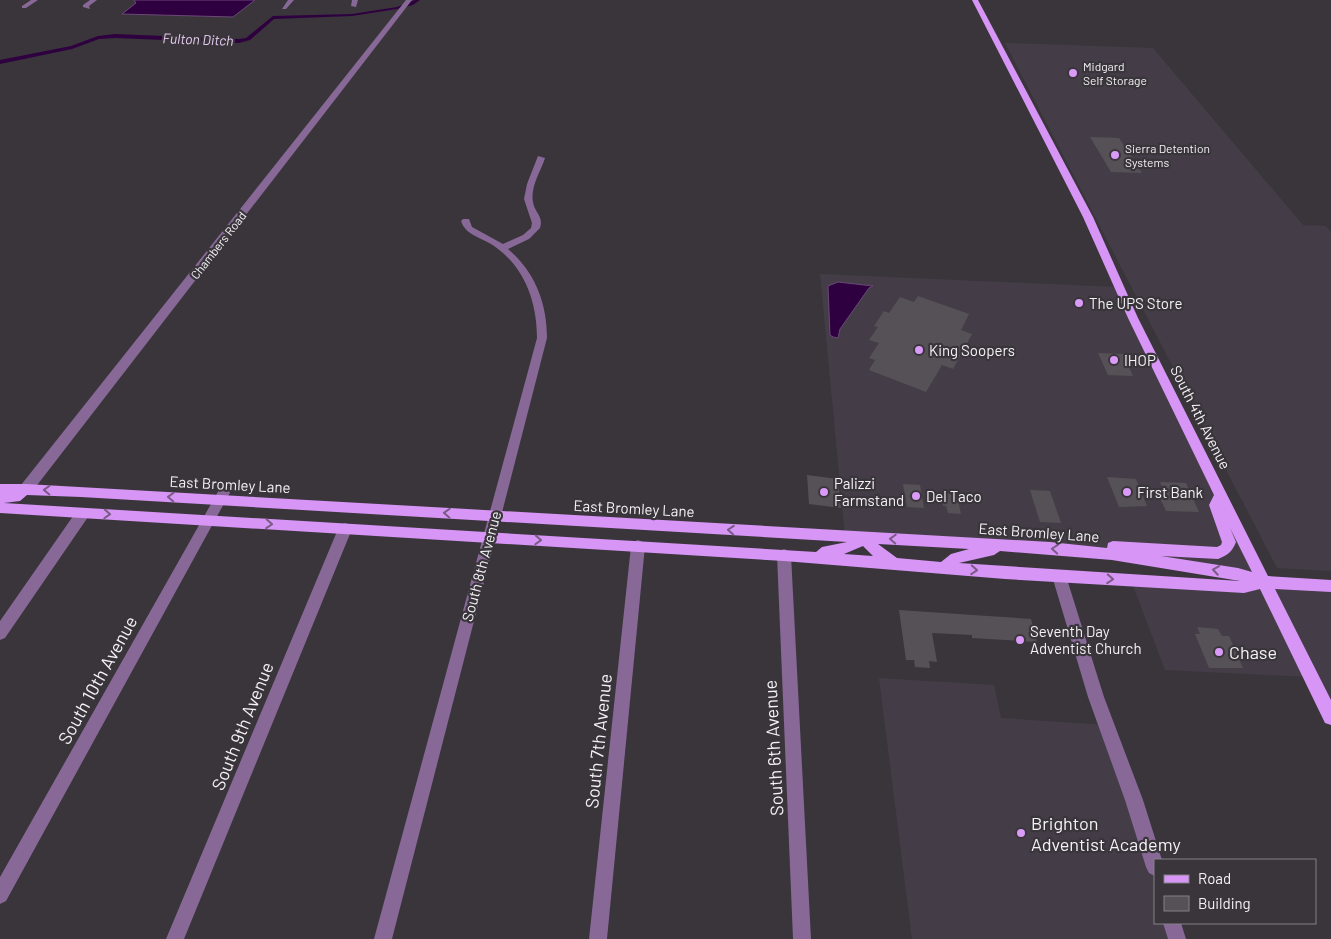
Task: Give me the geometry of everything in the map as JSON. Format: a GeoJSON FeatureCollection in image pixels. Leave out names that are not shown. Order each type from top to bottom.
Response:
{"type":"FeatureCollection","features":[{"type":"Feature","properties":{"kind":"main road","name":"South 4th Avenue"},"geometry":{"type":"LineString","coordinates":[[975,0],[1028,104],[1044,131],[1107,257],[1133,318],[1331,718]]}},
{"type":"Feature","properties":{"kind":"main road","name":"East Bromley Lane"},"geometry":{"type":"LineString","coordinates":[[0,488],[220,500],[497,509],[865,538],[1088,551],[1238,574],[1264,582],[1331,586]]}},
{"type":"Feature","properties":{"kind":"main road"},"geometry":{"type":"LineString","coordinates":[[0,498],[15,497],[26,489]]}},
{"type":"Feature","properties":{"kind":"main road"},"geometry":{"type":"LineString","coordinates":[[26,489],[23,496],[24,503],[40,510]]}},
{"type":"Feature","properties":{"kind":"main road"},"geometry":{"type":"LineString","coordinates":[[1088,551],[1103,546],[1218,553],[1226,549],[1229,542],[1215,505],[1221,495]]}},
{"type":"Feature","properties":{"kind":"main road","name":"East Bromley Lane"},"geometry":{"type":"LineString","coordinates":[[0,508],[784,554],[944,568],[1244,587],[1264,582]]}},
{"type":"Feature","properties":{"kind":"main road"},"geometry":{"type":"LineString","coordinates":[[804,556],[850,548],[865,538],[875,550],[895,564]]}},
{"type":"Feature","properties":{"kind":"main road"},"geometry":{"type":"LineString","coordinates":[[944,568],[956,558],[1008,546]]}},
{"type":"Feature","properties":{"kind":"street"},"geometry":{"type":"LineString","coordinates":[[24,7],[35,0]]}},
{"type":"Feature","properties":{"kind":"street"},"geometry":{"type":"LineString","coordinates":[[88,8],[85,6],[94,0]]}},
{"type":"Feature","properties":{"kind":"street"},"geometry":{"type":"LineString","coordinates":[[284,8],[291,0]]}},
{"type":"Feature","properties":{"kind":"street","name":"Chambers Road"},"geometry":{"type":"LineString","coordinates":[[26,489],[406,4]]}},
{"type":"Feature","properties":{"kind":"street"},"geometry":{"type":"LineString","coordinates":[[502,248],[527,236],[536,227],[536,218],[530,209],[528,200],[541,158]]}},
{"type":"Feature","properties":{"kind":"street","name":"South 8th Avenue"},"geometry":{"type":"LineString","coordinates":[[383,939],[538,356],[542,328],[541,310],[531,283],[517,263],[502,248],[468,228],[466,221]]}},
{"type":"Feature","properties":{"kind":"street","name":"South 10th Avenue"},"geometry":{"type":"LineString","coordinates":[[0,895],[228,485]]}},
{"type":"Feature","properties":{"kind":"street"},"geometry":{"type":"LineString","coordinates":[[0,633],[83,513]]}},
{"type":"Feature","properties":{"kind":"street","name":"South 9th Avenue"},"geometry":{"type":"LineString","coordinates":[[175,939],[345,529]]}},
{"type":"Feature","properties":{"kind":"street","name":"South 7th Avenue"},"geometry":{"type":"LineString","coordinates":[[598,939],[638,546]]}},
{"type":"Feature","properties":{"kind":"street","name":"South 6th Avenue"},"geometry":{"type":"LineString","coordinates":[[784,554],[802,939]]}},
{"type":"Feature","properties":{"kind":"street"},"geometry":{"type":"LineString","coordinates":[[1059,576],[1090,679],[1134,800],[1154,864]]}},
{"type":"Feature","properties":{"kind":"street"},"geometry":{"type":"LineString","coordinates":[[1172,924],[1178,939]]}},
{"type":"Feature","properties":{"kind":"shaded area"},"geometry":{"type":"Polygon","coordinates":[[[134,0],[255,0],[233,17],[122,14],[136,3],[134,0]]]}},
{"type":"Feature","properties":{"kind":"shaded area"},"geometry":{"type":"Polygon","coordinates":[[[1005,43],[1153,48],[1303,225],[1326,226],[1331,232],[1331,571],[1277,568],[1005,43]]]}},
{"type":"Feature","properties":{"kind":"shaded area"},"geometry":{"type":"Polygon","coordinates":[[[820,274],[1117,287],[1263,581],[1331,586],[1331,717],[1311,677],[1165,670],[1131,580],[1262,582],[1020,547],[845,536],[820,274]]]}},
{"type":"Feature","properties":{"kind":"shaded area"},"geometry":{"type":"Polygon","coordinates":[[[838,282],[873,286],[869,288],[840,329],[838,338],[830,335],[828,286],[838,282]]]}},
{"type":"Feature","properties":{"kind":"shaded area","name":"Brighton Adventist Academy"},"geometry":{"type":"Polygon","coordinates":[[[879,678],[994,685],[1001,718],[1107,725],[1154,864],[1154,924],[1172,924],[1177,939],[912,939],[879,678]]]}},
{"type":"Feature","properties":{"kind":"building","name":"Sierra Detention Systems"},"geometry":{"type":"Polygon","coordinates":[[[1090,137],[1119,138],[1142,173],[1111,172],[1090,137]]]}},
{"type":"Feature","properties":{"kind":"building","name":"King Soopers"},"geometry":{"type":"Polygon","coordinates":[[[918,296],[969,314],[961,330],[972,334],[953,369],[942,365],[926,392],[869,370],[875,360],[869,358],[879,343],[869,340],[878,327],[874,326],[884,311],[889,313],[900,297],[914,302],[918,296]]]}},
{"type":"Feature","properties":{"kind":"building","name":"IHOP"},"geometry":{"type":"Polygon","coordinates":[[[1098,353],[1123,354],[1133,376],[1108,375],[1098,353]]]}},
{"type":"Feature","properties":{"kind":"building","name":"Palizzi Farmstand"},"geometry":{"type":"Polygon","coordinates":[[[807,475],[838,479],[841,508],[809,504],[807,475]]]}},
{"type":"Feature","properties":{"kind":"building","name":"First Bank"},"geometry":{"type":"Polygon","coordinates":[[[1107,477],[1136,479],[1147,506],[1119,507],[1107,477]]]}},
{"type":"Feature","properties":{"kind":"building"},"geometry":{"type":"Polygon","coordinates":[[[1160,482],[1186,483],[1199,512],[1166,511],[1160,498],[1167,498],[1160,482]]]}},
{"type":"Feature","properties":{"kind":"building","name":"Del Taco"},"geometry":{"type":"Polygon","coordinates":[[[903,484],[920,485],[924,508],[907,507],[903,484]]]}},
{"type":"Feature","properties":{"kind":"building"},"geometry":{"type":"Polygon","coordinates":[[[1030,490],[1050,491],[1061,523],[1040,522],[1030,490]]]}},
{"type":"Feature","properties":{"kind":"building"},"geometry":{"type":"Polygon","coordinates":[[[941,493],[957,494],[961,514],[948,513],[946,506],[943,506],[941,493]]]}},
{"type":"Feature","properties":{"kind":"building","name":"Seventh Day Adventist Church"},"geometry":{"type":"Polygon","coordinates":[[[899,610],[1031,619],[1037,642],[972,638],[972,635],[932,633],[937,662],[929,661],[930,668],[915,667],[914,660],[906,660],[899,610]]]}},
{"type":"Feature","properties":{"kind":"building","name":"Chase"},"geometry":{"type":"Polygon","coordinates":[[[1197,627],[1218,629],[1222,636],[1229,636],[1243,668],[1209,668],[1195,634],[1200,634],[1197,627]]]}},
{"type":"Feature","properties":{"kind":"waterway","name":"Fulton Ditch"},"geometry":{"type":"LineString","coordinates":[[0,62],[72,47],[98,38],[115,36],[239,41],[248,39],[273,18],[352,15],[397,8],[418,0]]}},
{"type":"Feature","properties":{"kind":"place","name":"Midgard Self Storage"},"geometry":{"type":"Point","coordinates":[1073,73]}},
{"type":"Feature","properties":{"kind":"place","name":"Sierra Detention Systems"},"geometry":{"type":"Point","coordinates":[1115,155]}},
{"type":"Feature","properties":{"kind":"place","name":"The UPS Store"},"geometry":{"type":"Point","coordinates":[1079,303]}},
{"type":"Feature","properties":{"kind":"place","name":"King Soopers"},"geometry":{"type":"Point","coordinates":[919,350]}},
{"type":"Feature","properties":{"kind":"place","name":"IHOP"},"geometry":{"type":"Point","coordinates":[1114,360]}},
{"type":"Feature","properties":{"kind":"place","name":"Palizzi Farmstand"},"geometry":{"type":"Point","coordinates":[824,492]}},
{"type":"Feature","properties":{"kind":"place","name":"First Bank"},"geometry":{"type":"Point","coordinates":[1127,492]}},
{"type":"Feature","properties":{"kind":"place","name":"Del Taco"},"geometry":{"type":"Point","coordinates":[916,496]}},
{"type":"Feature","properties":{"kind":"place","name":"Seventh Day Adventist Church"},"geometry":{"type":"Point","coordinates":[1020,640]}},
{"type":"Feature","properties":{"kind":"place","name":"Chase"},"geometry":{"type":"Point","coordinates":[1219,652]}},
{"type":"Feature","properties":{"kind":"place","name":"Brighton Adventist Academy"},"geometry":{"type":"Point","coordinates":[1021,833]}}]}
